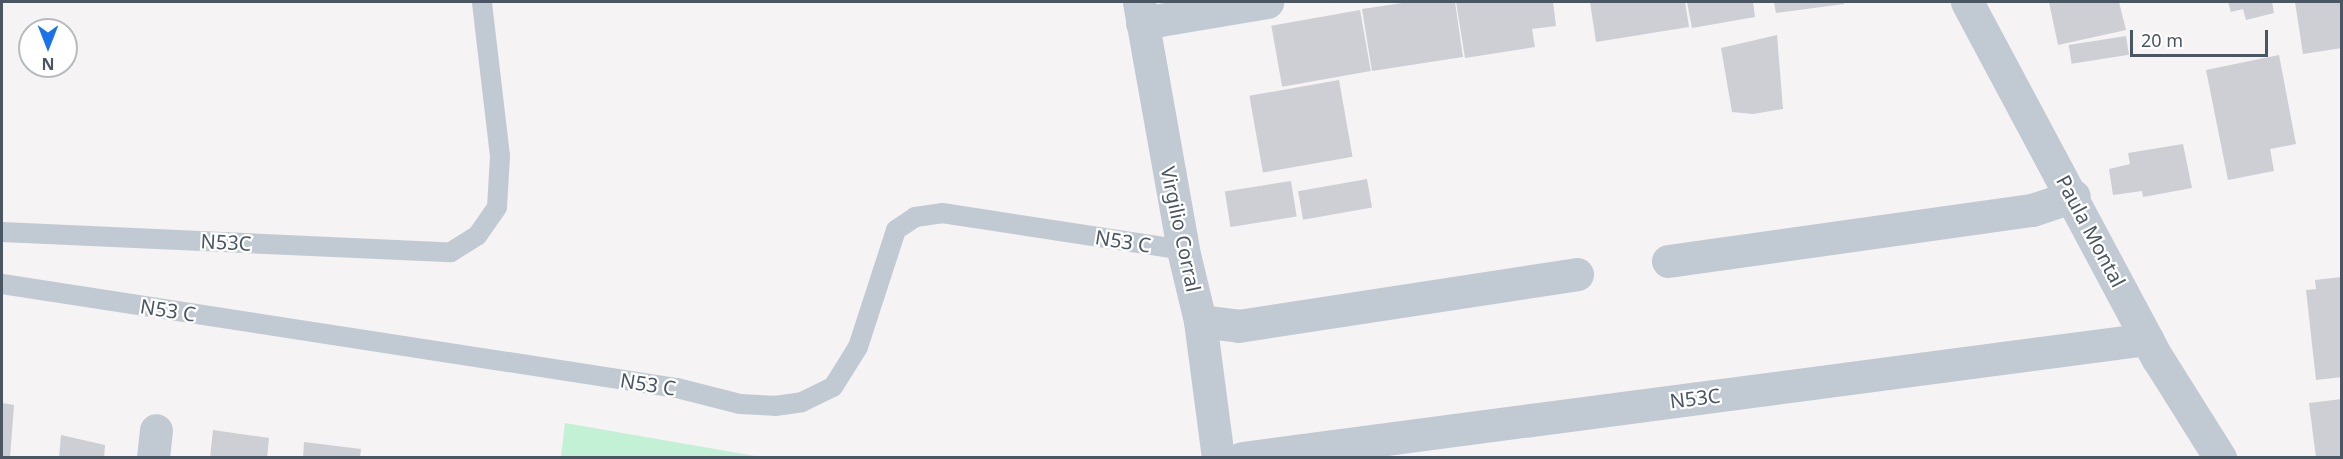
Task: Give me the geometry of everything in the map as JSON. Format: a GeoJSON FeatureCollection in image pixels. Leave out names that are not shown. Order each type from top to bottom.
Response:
{"type":"FeatureCollection","features":[{"type":"Feature","properties":{"kind":"street"},"geometry":{"type":"LineString","coordinates":[[1141,12],[1267,2]]}},
{"type":"Feature","properties":{"kind":"street","name":"Paula Montal"},"geometry":{"type":"LineString","coordinates":[[1967,2],[2074,196],[2147,339],[2220,458]]}},
{"type":"Feature","properties":{"kind":"street","name":"Virgilio Corral"},"geometry":{"type":"LineString","coordinates":[[1141,12],[1183,250],[1200,321],[1218,458]]}},
{"type":"Feature","properties":{"kind":"street"},"geometry":{"type":"LineString","coordinates":[[1668,261],[2032,210],[2074,196]]}},
{"type":"Feature","properties":{"kind":"street"},"geometry":{"type":"LineString","coordinates":[[1200,321],[1238,326],[1577,274]]}},
{"type":"Feature","properties":{"kind":"street","name":"N53C"},"geometry":{"type":"LineString","coordinates":[[1242,458],[2147,339]]}},
{"type":"Feature","properties":{"kind":"lane","name":"N53C"},"geometry":{"type":"LineString","coordinates":[[2,232],[452,252],[477,236],[497,207],[500,156],[482,2]]}},
{"type":"Feature","properties":{"kind":"lane","name":"N53 C"},"geometry":{"type":"LineString","coordinates":[[2,284],[676,388],[740,404],[775,406],[802,402],[833,387],[858,346],[896,230],[915,217],[942,213],[1183,250]]}},
{"type":"Feature","properties":{"kind":"green space"},"geometry":{"type":"Polygon","coordinates":[[[565,423],[761,457],[561,457],[565,423]]]}},
{"type":"Feature","properties":{"kind":"building"},"geometry":{"type":"Polygon","coordinates":[[[1409,2],[1455,2],[1463,57],[1372,71],[1362,9],[1409,2]]]}},
{"type":"Feature","properties":{"kind":"building"},"geometry":{"type":"Polygon","coordinates":[[[1456,2],[1553,2],[1556,26],[1532,29],[1535,47],[1465,58],[1456,2]]]}},
{"type":"Feature","properties":{"kind":"building"},"geometry":{"type":"Polygon","coordinates":[[[1590,2],[1685,2],[1689,27],[1596,42],[1590,2]]]}},
{"type":"Feature","properties":{"kind":"building"},"geometry":{"type":"Polygon","coordinates":[[[1687,2],[1753,2],[1755,17],[1692,28],[1687,2]]]}},
{"type":"Feature","properties":{"kind":"building"},"geometry":{"type":"Polygon","coordinates":[[[1774,2],[1844,2],[1844,4],[1776,13],[1774,2]]]}},
{"type":"Feature","properties":{"kind":"building"},"geometry":{"type":"Polygon","coordinates":[[[2049,2],[2119,2],[2126,30],[2058,45],[2049,2]]]}},
{"type":"Feature","properties":{"kind":"building"},"geometry":{"type":"Polygon","coordinates":[[[2228,2],[2272,2],[2274,13],[2246,20],[2243,9],[2231,12],[2228,2]]]}},
{"type":"Feature","properties":{"kind":"building"},"geometry":{"type":"Polygon","coordinates":[[[2295,2],[2342,2],[2342,48],[2303,54],[2295,2]]]}},
{"type":"Feature","properties":{"kind":"building"},"geometry":{"type":"Polygon","coordinates":[[[1360,10],[1371,71],[1282,87],[1271,26],[1360,10]]]}},
{"type":"Feature","properties":{"kind":"building"},"geometry":{"type":"Polygon","coordinates":[[[1777,35],[1783,109],[1753,114],[1732,112],[1721,48],[1777,35]]]}},
{"type":"Feature","properties":{"kind":"building"},"geometry":{"type":"Polygon","coordinates":[[[2126,36],[2129,55],[2072,64],[2069,45],[2126,36]]]}},
{"type":"Feature","properties":{"kind":"building"},"geometry":{"type":"Polygon","coordinates":[[[2279,55],[2296,144],[2270,149],[2274,171],[2228,180],[2206,70],[2279,55]]]}},
{"type":"Feature","properties":{"kind":"building"},"geometry":{"type":"Polygon","coordinates":[[[1339,80],[1353,157],[1263,173],[1249,96],[1339,80]]]}},
{"type":"Feature","properties":{"kind":"building"},"geometry":{"type":"Polygon","coordinates":[[[2183,144],[2192,188],[2143,197],[2142,191],[2113,195],[2109,169],[2130,164],[2128,153],[2183,144]]]}},
{"type":"Feature","properties":{"kind":"building"},"geometry":{"type":"Polygon","coordinates":[[[1367,179],[1372,208],[1303,220],[1298,191],[1367,179]]]}},
{"type":"Feature","properties":{"kind":"building"},"geometry":{"type":"Polygon","coordinates":[[[1291,181],[1297,217],[1230,227],[1225,191],[1291,181]]]}},
{"type":"Feature","properties":{"kind":"building"},"geometry":{"type":"Polygon","coordinates":[[[2342,277],[2342,377],[2316,380],[2306,290],[2316,289],[2315,280],[2342,277]]]}},
{"type":"Feature","properties":{"kind":"building"},"geometry":{"type":"Polygon","coordinates":[[[2342,399],[2342,458],[2316,458],[2309,403],[2342,399]]]}},
{"type":"Feature","properties":{"kind":"building"},"geometry":{"type":"Polygon","coordinates":[[[2,403],[14,405],[10,458],[2,458],[2,403]]]}},
{"type":"Feature","properties":{"kind":"building"},"geometry":{"type":"Polygon","coordinates":[[[213,430],[269,438],[267,458],[210,458],[213,430]]]}},
{"type":"Feature","properties":{"kind":"building"},"geometry":{"type":"Polygon","coordinates":[[[61,435],[105,445],[104,458],[59,458],[61,435]]]}},
{"type":"Feature","properties":{"kind":"building"},"geometry":{"type":"Polygon","coordinates":[[[304,442],[361,449],[360,458],[303,458],[304,442]]]}}]}
